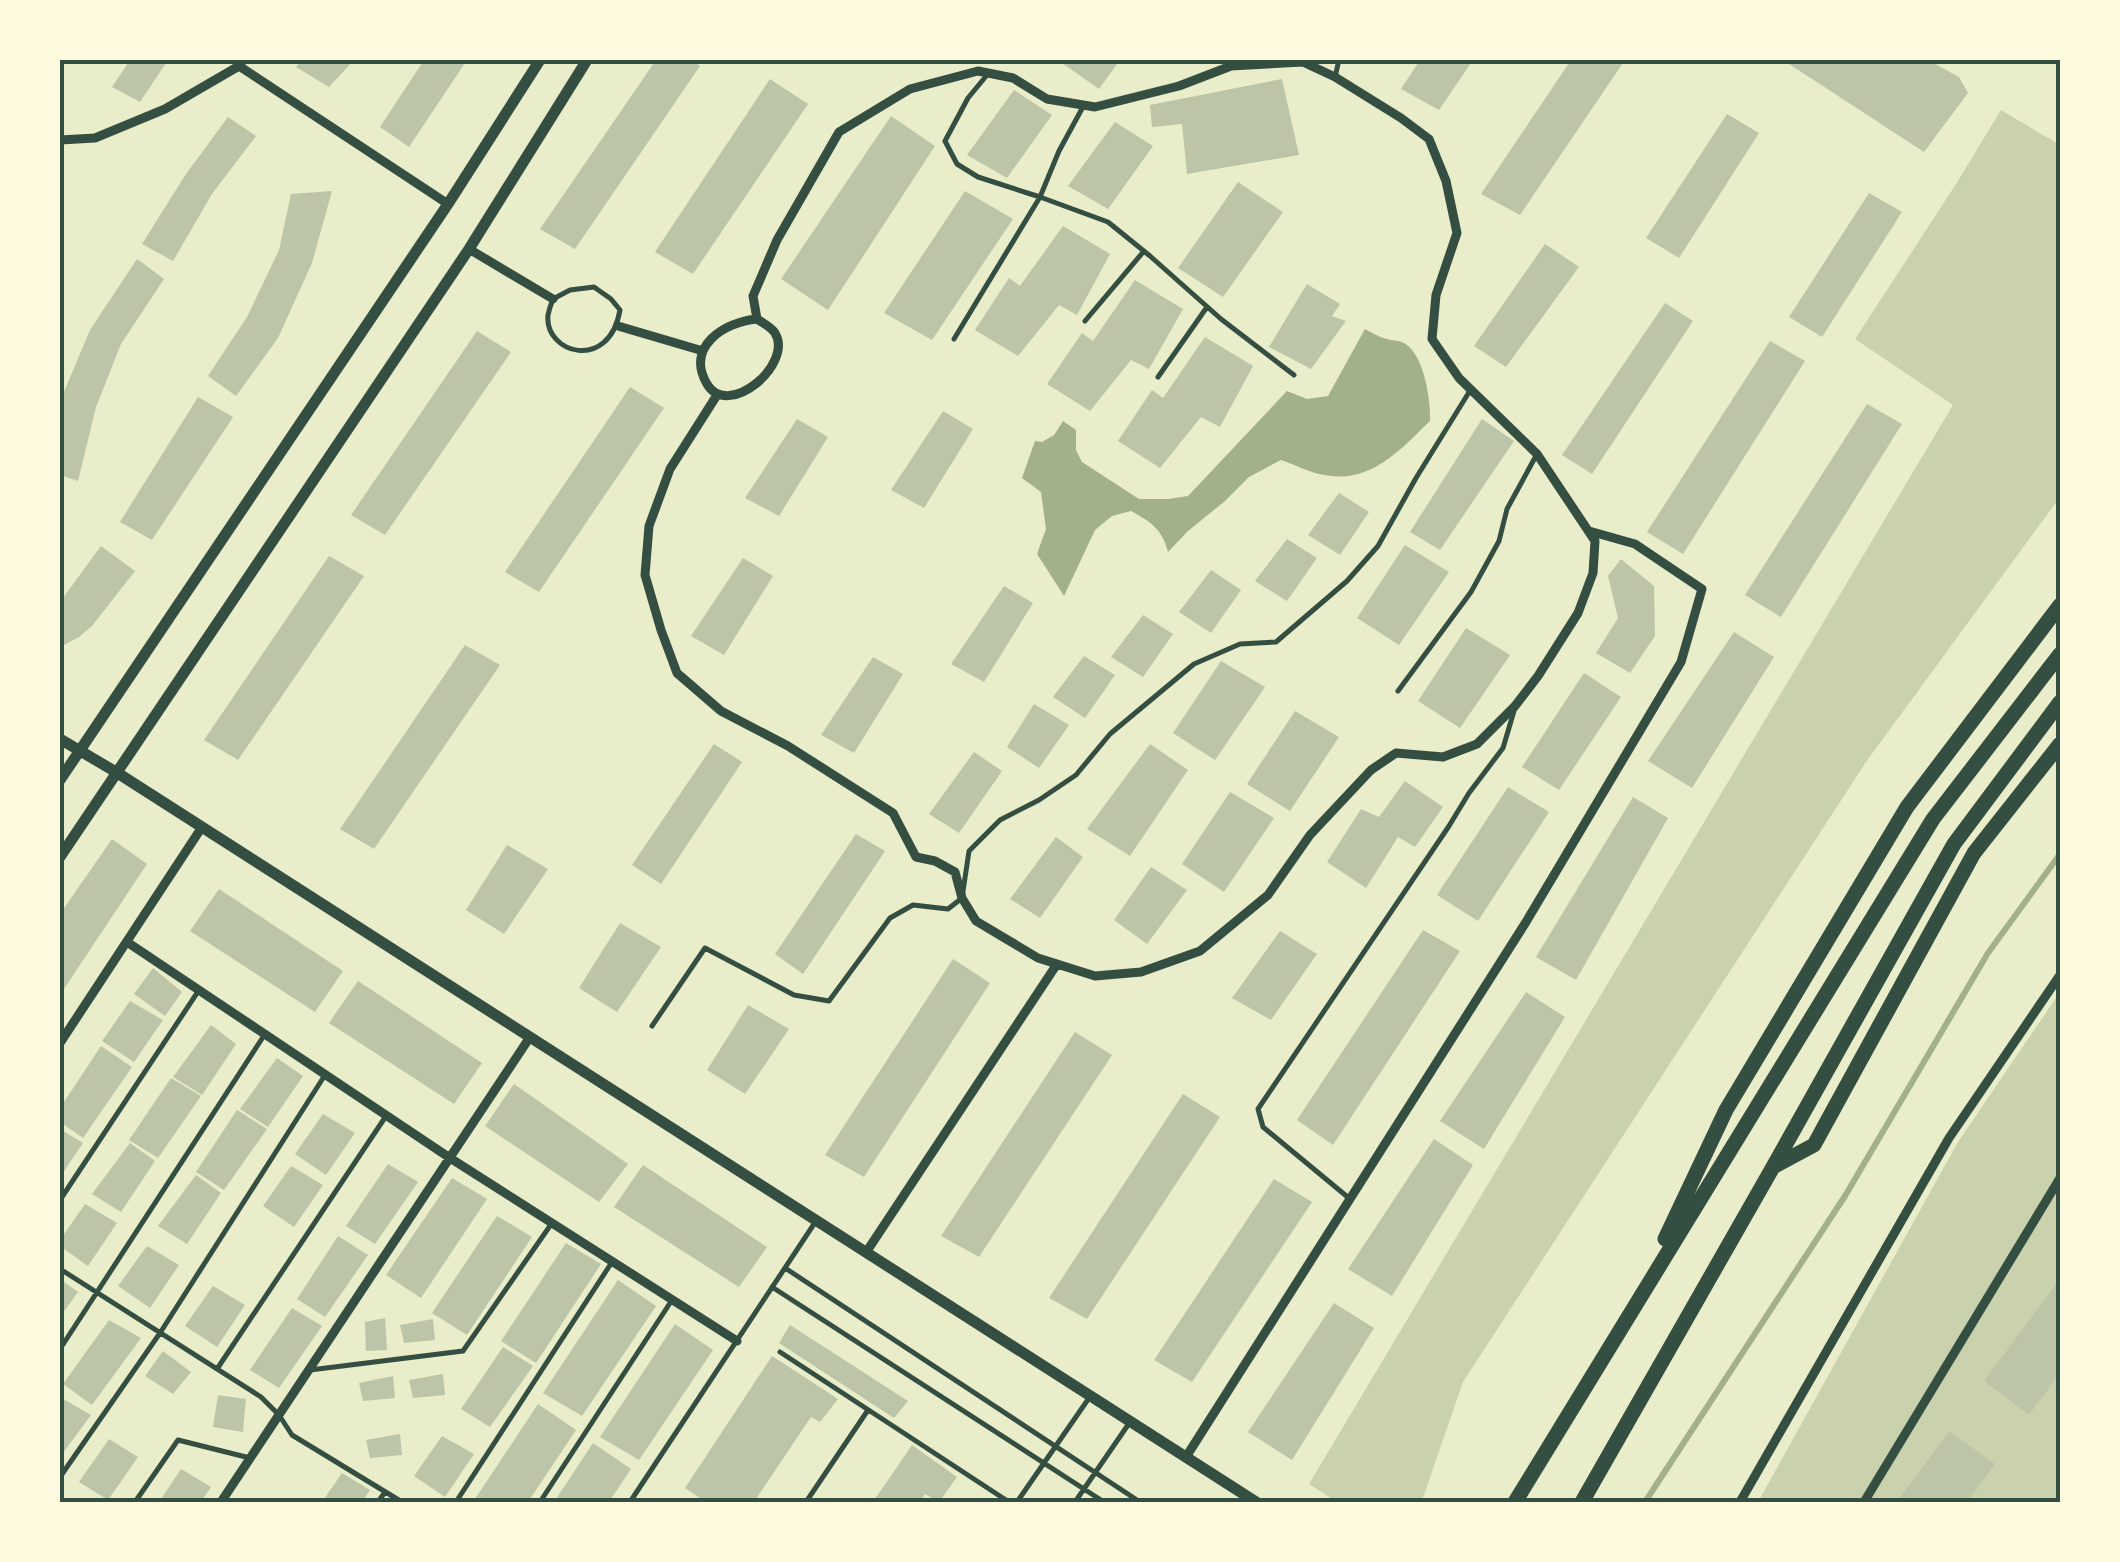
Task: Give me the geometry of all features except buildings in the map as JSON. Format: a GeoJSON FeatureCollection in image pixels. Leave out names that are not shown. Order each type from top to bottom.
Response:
{"type":"FeatureCollection","features":[{"type":"Feature","properties":{"kind":"main road"},"geometry":{"type":"LineString","coordinates":[[1631,1310],[1726,1110],[1907,806],[2060,605]]}},
{"type":"Feature","properties":{"kind":"main road"},"geometry":{"type":"LineString","coordinates":[[1516,1502],[1933,818],[2060,654]]}},
{"type":"Feature","properties":{"kind":"main road"},"geometry":{"type":"LineString","coordinates":[[1582,1502],[1954,844],[2060,702]]}},
{"type":"Feature","properties":{"kind":"main road"},"geometry":{"type":"LineString","coordinates":[[1774,1167],[1814,1145],[1974,853],[2060,744]]}},
{"type":"Feature","properties":{"kind":"street"},"geometry":{"type":"LineString","coordinates":[[60,780],[448,204],[540,60]]}},
{"type":"Feature","properties":{"kind":"street"},"geometry":{"type":"LineString","coordinates":[[60,857],[470,248],[587,60]]}},
{"type":"Feature","properties":{"kind":"street"},"geometry":{"type":"LineString","coordinates":[[717,394],[670,468],[649,526],[645,575],[677,673],[721,711],[788,746],[893,813],[916,857],[936,861],[955,872],[962,898],[976,921],[1038,958],[1095,976],[1141,972],[1200,951],[1268,895],[1310,835],[1371,770],[1396,753],[1443,757],[1476,744],[1515,706],[1538,676],[1578,614],[1594,573],[1595,541],[1537,454],[1460,378],[1432,339],[1436,295],[1457,233],[1446,181],[1429,139],[1335,77],[1304,62],[1232,66],[1179,86],[1095,107],[1047,98],[1012,78],[978,71],[910,88],[839,132],[777,240],[753,296],[757,319]]}},
{"type":"Feature","properties":{"kind":"street"},"geometry":{"type":"LineString","coordinates":[[60,140],[96,138],[165,109],[241,63],[448,204]]}},
{"type":"Feature","properties":{"kind":"street"},"geometry":{"type":"LineString","coordinates":[[470,248],[553,299]]}},
{"type":"Feature","properties":{"kind":"street"},"geometry":{"type":"LineString","coordinates":[[757,319],[774,330],[780,346],[776,360],[756,384],[736,395],[717,394],[709,389],[700,371],[703,352],[708,341],[722,330],[757,319]]}},
{"type":"Feature","properties":{"kind":"street"},"geometry":{"type":"LineString","coordinates":[[618,326],[703,352]]}},
{"type":"Feature","properties":{"kind":"street"},"geometry":{"type":"LineString","coordinates":[[1186,1457],[1526,922],[1681,662],[1702,588],[1635,544],[1589,531]]}},
{"type":"Feature","properties":{"kind":"street"},"geometry":{"type":"LineString","coordinates":[[60,739],[1256,1502]]}},
{"type":"Feature","properties":{"kind":"street"},"geometry":{"type":"LineString","coordinates":[[60,1043],[202,827]]}},
{"type":"Feature","properties":{"kind":"street"},"geometry":{"type":"LineString","coordinates":[[126,942],[450,1158],[736,1341]]}},
{"type":"Feature","properties":{"kind":"street"},"geometry":{"type":"LineString","coordinates":[[866,1251],[1057,964]]}},
{"type":"Feature","properties":{"kind":"street"},"geometry":{"type":"LineString","coordinates":[[1740,1502],[1949,1138],[2060,974]]}},
{"type":"Feature","properties":{"kind":"street"},"geometry":{"type":"LineString","coordinates":[[222,1502],[530,1037]]}},
{"type":"Feature","properties":{"kind":"street"},"geometry":{"type":"LineString","coordinates":[[1864,1502],[2060,1178]]}},
{"type":"Feature","properties":{"kind":"lane"},"geometry":{"type":"LineString","coordinates":[[1335,77],[1339,60]]}},
{"type":"Feature","properties":{"kind":"lane"},"geometry":{"type":"LineString","coordinates":[[989,73],[968,98],[945,141],[957,164],[978,177],[1108,222],[1294,375]]}},
{"type":"Feature","properties":{"kind":"lane"},"geometry":{"type":"LineString","coordinates":[[954,339],[1040,196],[1084,105]]}},
{"type":"Feature","properties":{"kind":"lane"},"geometry":{"type":"LineString","coordinates":[[1085,321],[1144,251]]}},
{"type":"Feature","properties":{"kind":"lane"},"geometry":{"type":"LineString","coordinates":[[594,288],[612,299],[620,310],[618,326],[594,350],[564,346],[550,331],[548,318],[553,299],[570,290],[594,288]]}},
{"type":"Feature","properties":{"kind":"lane"},"geometry":{"type":"LineString","coordinates":[[1158,377],[1207,307]]}},
{"type":"Feature","properties":{"kind":"lane"},"geometry":{"type":"LineString","coordinates":[[652,1026],[705,948],[794,995],[829,1002],[890,918],[914,905],[948,909],[962,898],[968,852],[1000,820],[1040,800],[1076,775],[1110,734],[1194,664],[1240,644],[1276,642],[1347,581],[1378,546],[1471,389]]}},
{"type":"Feature","properties":{"kind":"lane"},"geometry":{"type":"LineString","coordinates":[[1398,691],[1471,592],[1499,541],[1507,508],[1537,454]]}},
{"type":"Feature","properties":{"kind":"lane"},"geometry":{"type":"LineString","coordinates":[[1350,1199],[1263,1128],[1258,1109],[1469,793],[1504,748],[1515,706]]}},
{"type":"Feature","properties":{"kind":"lane"},"geometry":{"type":"LineString","coordinates":[[60,1200],[198,990]]}},
{"type":"Feature","properties":{"kind":"lane"},"geometry":{"type":"LineString","coordinates":[[60,1349],[265,1034]]}},
{"type":"Feature","properties":{"kind":"lane"},"geometry":{"type":"LineString","coordinates":[[60,1477],[160,1333],[325,1075]]}},
{"type":"Feature","properties":{"kind":"lane"},"geometry":{"type":"LineString","coordinates":[[217,1369],[386,1116]]}},
{"type":"Feature","properties":{"kind":"lane"},"geometry":{"type":"LineString","coordinates":[[630,1502],[816,1221]]}},
{"type":"Feature","properties":{"kind":"lane"},"geometry":{"type":"LineString","coordinates":[[310,1370],[463,1350],[552,1224]]}},
{"type":"Feature","properties":{"kind":"lane"},"geometry":{"type":"LineString","coordinates":[[456,1502],[612,1262]]}},
{"type":"Feature","properties":{"kind":"lane"},"geometry":{"type":"LineString","coordinates":[[785,1268],[1140,1502]]}},
{"type":"Feature","properties":{"kind":"lane"},"geometry":{"type":"LineString","coordinates":[[60,1269],[262,1397],[292,1436],[402,1502]]}},
{"type":"Feature","properties":{"kind":"lane"},"geometry":{"type":"LineString","coordinates":[[772,1288],[1104,1502]]}},
{"type":"Feature","properties":{"kind":"lane"},"geometry":{"type":"LineString","coordinates":[[540,1502],[672,1300]]}},
{"type":"Feature","properties":{"kind":"lane"},"geometry":{"type":"LineString","coordinates":[[780,1352],[1009,1502]]}},
{"type":"Feature","properties":{"kind":"lane"},"geometry":{"type":"LineString","coordinates":[[1018,1502],[1091,1396]]}},
{"type":"Feature","properties":{"kind":"lane"},"geometry":{"type":"LineString","coordinates":[[806,1502],[868,1410]]}},
{"type":"Feature","properties":{"kind":"lane"},"geometry":{"type":"LineString","coordinates":[[1074,1502],[1131,1421]]}},
{"type":"Feature","properties":{"kind":"lane"},"geometry":{"type":"LineString","coordinates":[[134,1502],[178,1440],[250,1458]]}},
{"type":"Feature","properties":{"kind":"lane"},"geometry":{"type":"LineString","coordinates":[[378,1502],[385,1492]]}},
{"type":"Feature","properties":{"kind":"shaded area"},"geometry":{"type":"Polygon","coordinates":[[[2001,110],[2060,145],[2060,497],[1866,762],[1463,1382],[1420,1502],[1337,1502],[1309,1484],[1953,405],[1855,339],[2001,110]]]}},
{"type":"Feature","properties":{"kind":"shaded area"},"geometry":{"type":"Polygon","coordinates":[[[1365,329],[1410,347],[1421,366],[1430,421],[1406,444],[1381,464],[1353,475],[1319,474],[1281,460],[1249,477],[1168,552],[1159,532],[1144,519],[1131,511],[1112,516],[1095,530],[1064,596],[1037,554],[1046,529],[1041,492],[1022,478],[1035,441],[1042,442],[1054,435],[1063,421],[1076,430],[1076,450],[1082,462],[1139,499],[1188,496],[1287,391],[1307,399],[1328,396],[1365,329]]]}},
{"type":"Feature","properties":{"kind":"shaded area"},"geometry":{"type":"Polygon","coordinates":[[[2060,992],[2060,1502],[1758,1502],[1958,1142],[2060,992]]]}},
{"type":"Feature","properties":{"kind":"waterway"},"geometry":{"type":"LineString","coordinates":[[1645,1502],[1845,1196],[1988,953],[2060,854]]}}]}
